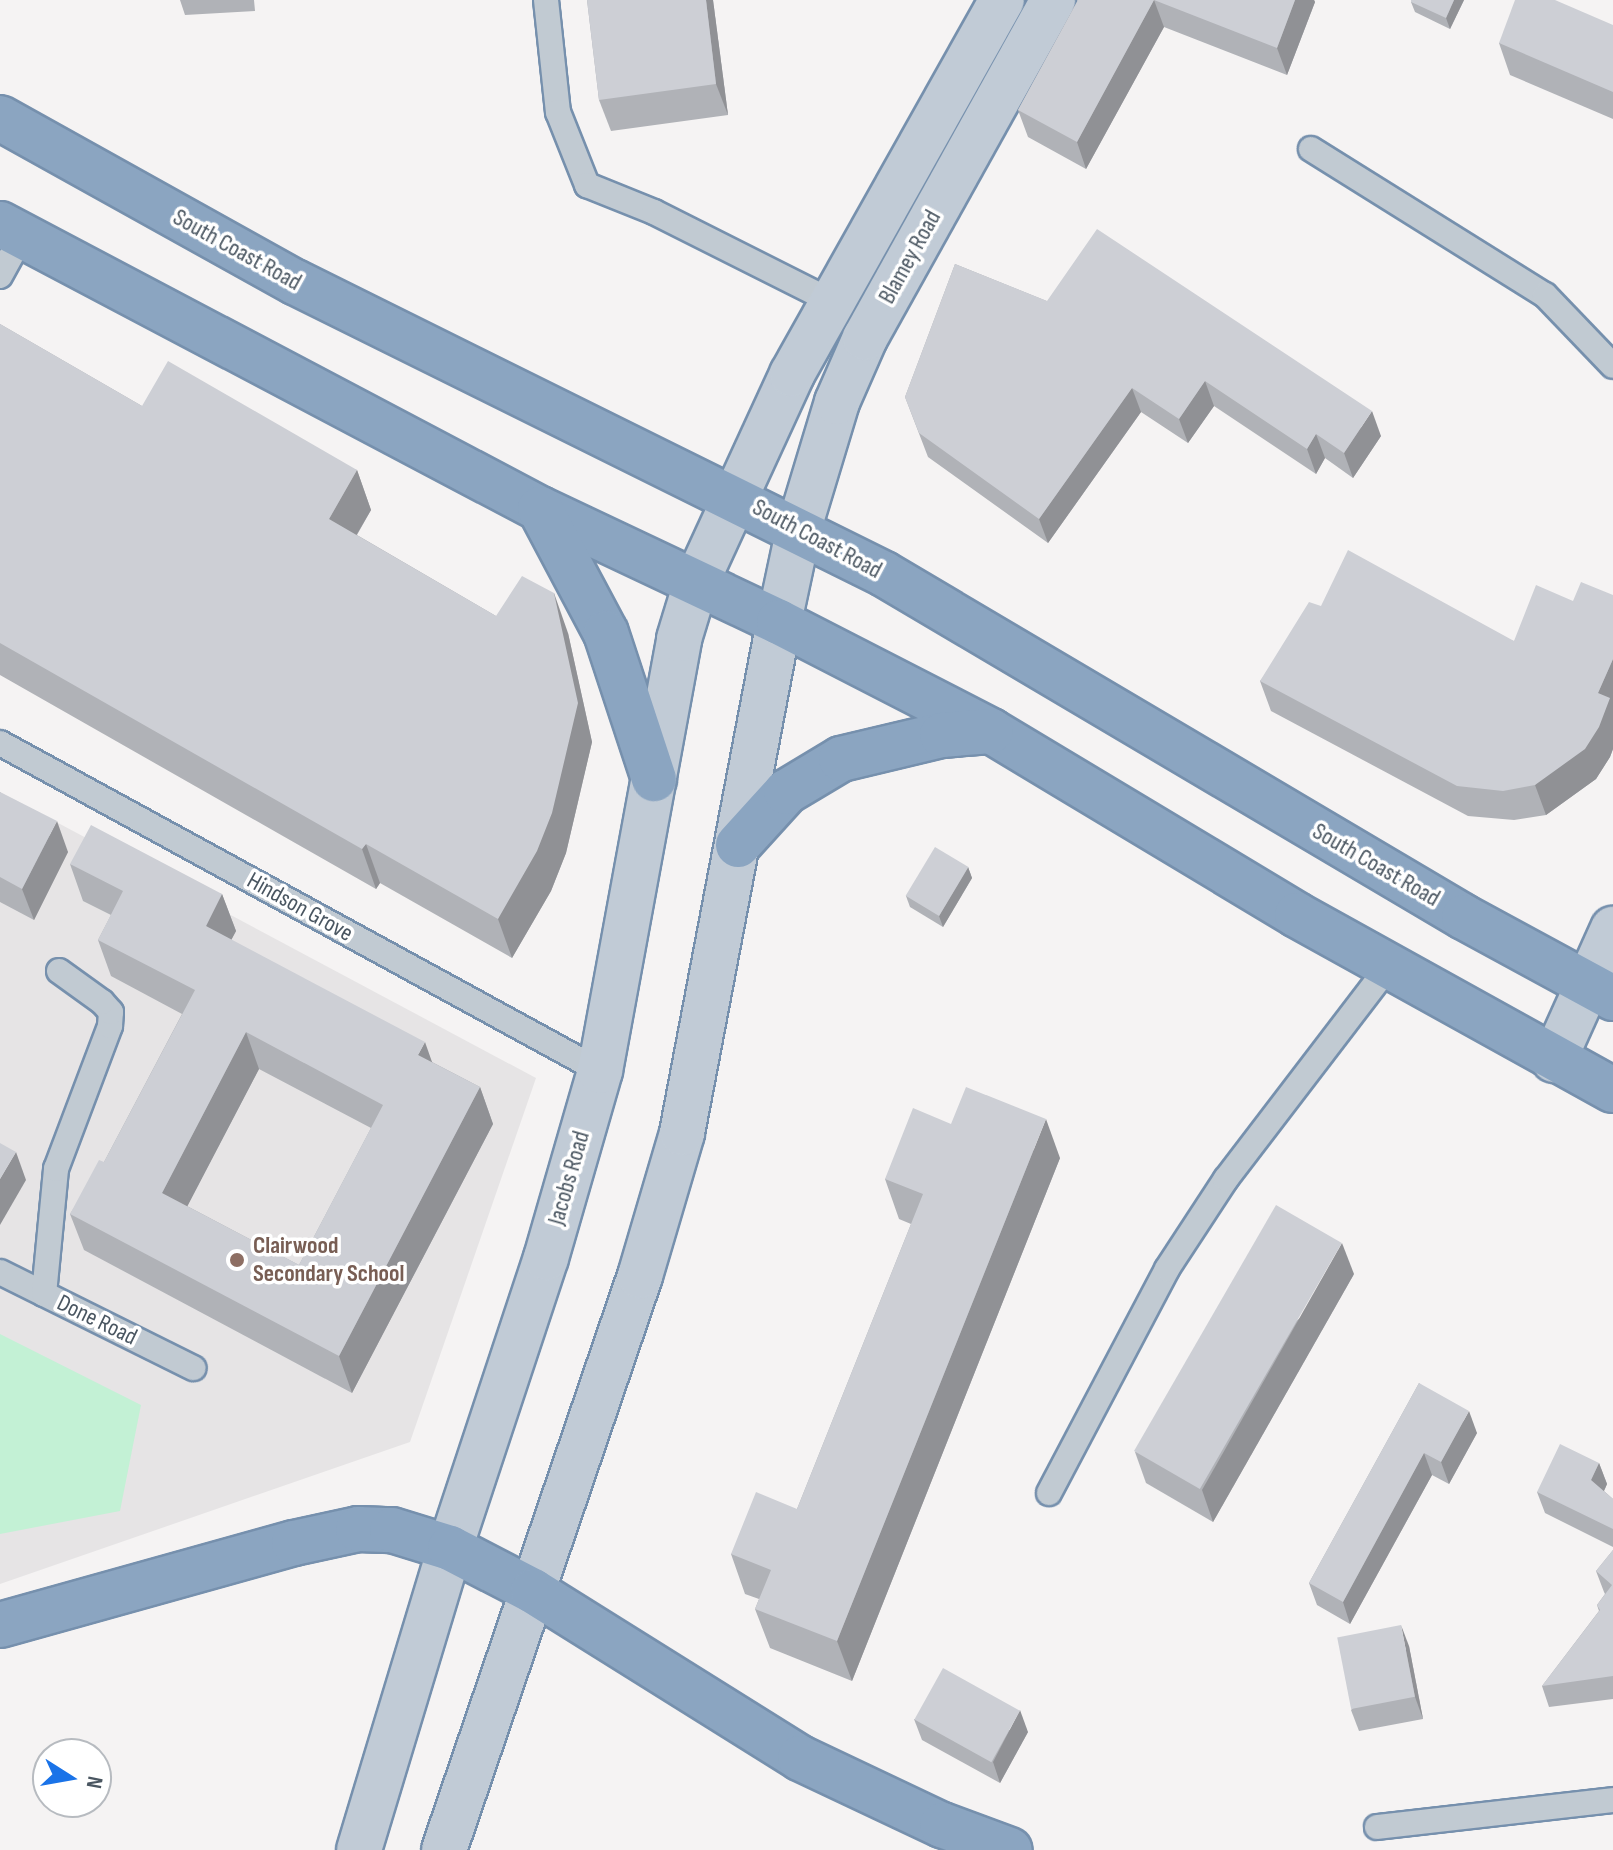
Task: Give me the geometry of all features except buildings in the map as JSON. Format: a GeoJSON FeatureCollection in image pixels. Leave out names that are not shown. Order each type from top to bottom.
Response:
{"type":"FeatureCollection","features":[{"type":"Feature","properties":{"kind":"highway","name":"South Coast Road"},"geometry":{"type":"LineString","coordinates":[[0,118],[295,282],[504,389],[799,528],[1601,992]]}},
{"type":"Feature","properties":{"kind":"highway"},"geometry":{"type":"LineString","coordinates":[[11,230],[540,509],[779,622],[991,731],[1388,967],[1613,1090]]}},
{"type":"Feature","properties":{"kind":"highway"},"geometry":{"type":"LineString","coordinates":[[540,509],[606,633],[654,779]]}},
{"type":"Feature","properties":{"kind":"highway"},"geometry":{"type":"LineString","coordinates":[[738,845],[786,792],[841,759],[942,735],[991,731]]}},
{"type":"Feature","properties":{"kind":"highway"},"geometry":{"type":"LineString","coordinates":[[0,1625],[358,1529],[392,1530],[450,1548],[533,1591],[800,1758],[942,1825],[1010,1850]]}},
{"type":"Feature","properties":{"kind":"street","name":"Blamey Road"},"geometry":{"type":"LineString","coordinates":[[733,495],[833,302],[1002,0]]}},
{"type":"Feature","properties":{"kind":"street","name":"Blamey Road"},"geometry":{"type":"LineString","coordinates":[[799,528],[837,402],[865,338],[1053,0]]}},
{"type":"Feature","properties":{"kind":"street","name":"Jacobs Road"},"geometry":{"type":"LineString","coordinates":[[359,1850],[450,1548],[546,1258],[600,1071],[679,639],[696,583],[733,495]]}},
{"type":"Feature","properties":{"kind":"street"},"geometry":{"type":"LineString","coordinates":[[444,1850],[533,1591],[682,1133],[799,528]]}},
{"type":"Feature","properties":{"kind":"street"},"geometry":{"type":"LineString","coordinates":[[1554,1060],[1601,992],[1613,929]]}},
{"type":"Feature","properties":{"kind":"lane"},"geometry":{"type":"LineString","coordinates":[[546,0],[558,112],[587,185],[668,218],[833,302]]}},
{"type":"Feature","properties":{"kind":"lane"},"geometry":{"type":"LineString","coordinates":[[1311,149],[1545,295],[1613,366]]}},
{"type":"Feature","properties":{"kind":"lane"},"geometry":{"type":"LineString","coordinates":[[0,276],[11,230]]}},
{"type":"Feature","properties":{"kind":"lane","name":"Hindson Grove"},"geometry":{"type":"LineString","coordinates":[[0,743],[600,1071]]}},
{"type":"Feature","properties":{"kind":"lane"},"geometry":{"type":"LineString","coordinates":[[1049,1493],[1167,1269],[1226,1179],[1388,967]]}},
{"type":"Feature","properties":{"kind":"lane"},"geometry":{"type":"LineString","coordinates":[[44,1294],[56,1169],[110,1026],[111,1012],[59,971]]}},
{"type":"Feature","properties":{"kind":"lane","name":"Done Road"},"geometry":{"type":"LineString","coordinates":[[0,1272],[193,1368]]}},
{"type":"Feature","properties":{"kind":"lane"},"geometry":{"type":"LineString","coordinates":[[1377,1827],[1613,1800]]}},
{"type":"Feature","properties":{"kind":"shaded area","name":"Clairwood Secondary School"},"geometry":{"type":"Polygon","coordinates":[[[0,792],[536,1078],[410,1442],[0,1584],[0,792]]]}},
{"type":"Feature","properties":{"kind":"green space"},"geometry":{"type":"Polygon","coordinates":[[[0,1334],[141,1405],[120,1511],[0,1534],[0,1334]]]}},
{"type":"Feature","properties":{"kind":"place","name":"Clairwood Secondary School"},"geometry":{"type":"Point","coordinates":[237,1260]}}]}
